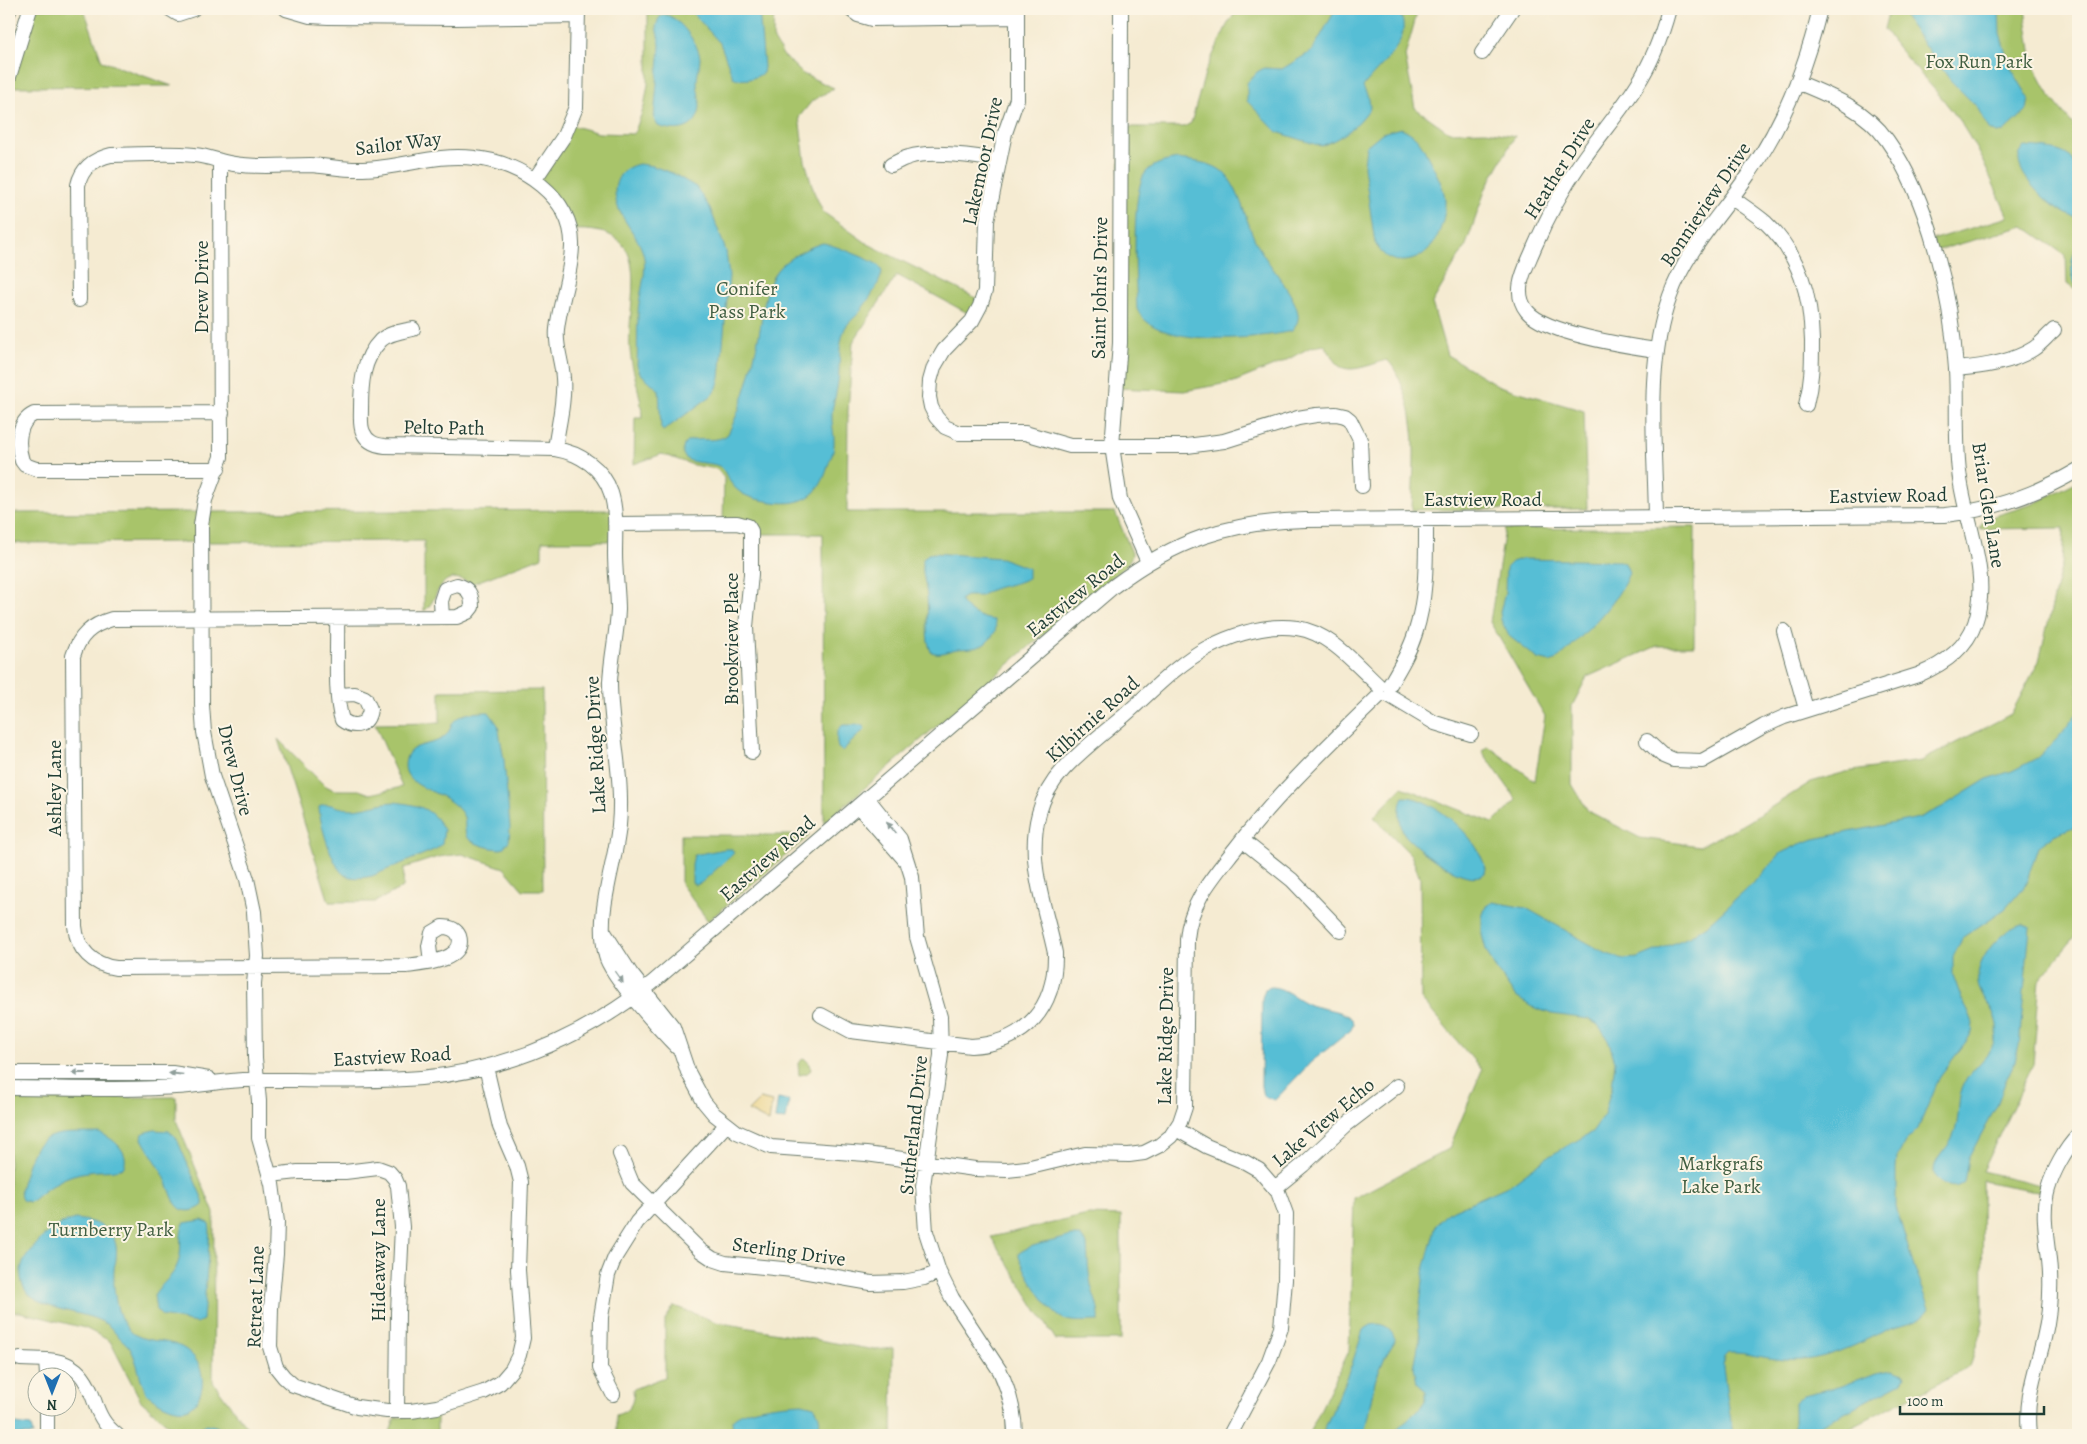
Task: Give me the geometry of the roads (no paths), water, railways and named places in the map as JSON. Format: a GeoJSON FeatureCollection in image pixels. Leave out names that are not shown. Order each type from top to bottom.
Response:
{"type":"FeatureCollection","features":[{"type":"Feature","properties":{"kind":"street"},"geometry":{"type":"LineString","coordinates":[[9,77],[30,9]]}},
{"type":"Feature","properties":{"kind":"street"},"geometry":{"type":"LineString","coordinates":[[170,9],[178,14],[192,9]]}},
{"type":"Feature","properties":{"kind":"street"},"geometry":{"type":"LineString","coordinates":[[286,9],[310,16],[328,17],[456,18],[578,12],[576,107],[564,136],[535,179]]}},
{"type":"Feature","properties":{"kind":"street"},"geometry":{"type":"LineString","coordinates":[[850,9],[858,15],[869,19],[1017,13]]}},
{"type":"Feature","properties":{"kind":"street","name":"Saint John's Drive"},"geometry":{"type":"LineString","coordinates":[[1121,9],[1120,343],[1112,446],[1120,499],[1148,562]]}},
{"type":"Feature","properties":{"kind":"street"},"geometry":{"type":"LineString","coordinates":[[1482,53],[1512,9]]}},
{"type":"Feature","properties":{"kind":"street","name":"Heather Drive"},"geometry":{"type":"LineString","coordinates":[[1656,350],[1591,338],[1535,319],[1527,312],[1522,303],[1520,285],[1544,226],[1558,198],[1581,162],[1638,84],[1658,44],[1669,9]]}},
{"type":"Feature","properties":{"kind":"street","name":"Bonnieview Drive"},"geometry":{"type":"LineString","coordinates":[[1656,518],[1654,390],[1656,350],[1662,320],[1680,274],[1700,239],[1732,198],[1765,150],[1781,120],[1812,42],[1820,9]]}},
{"type":"Feature","properties":{"kind":"street","name":"Lakemoor Drive"},"geometry":{"type":"LineString","coordinates":[[1017,13],[1017,99],[1005,129],[987,225],[984,294],[970,324],[944,350],[934,367],[929,385],[929,401],[932,411],[943,425],[959,433],[1025,433],[1070,446],[1208,444],[1224,441],[1298,418],[1316,414],[1336,414],[1345,416],[1350,420],[1360,440],[1362,486]]}},
{"type":"Feature","properties":{"kind":"street","name":"Briar Glen Lane"},"geometry":{"type":"LineString","coordinates":[[1647,741],[1662,755],[1674,760],[1702,761],[1764,726],[1806,709],[1918,675],[1936,667],[1950,657],[1965,641],[1974,624],[1981,592],[1981,577],[1957,455],[1956,369],[1946,291],[1934,246],[1919,201],[1899,157],[1873,123],[1855,108],[1797,82]]}},
{"type":"Feature","properties":{"kind":"street","name":"Sailor Way"},"geometry":{"type":"LineString","coordinates":[[79,300],[78,185],[84,170],[91,162],[101,157],[192,154],[248,166],[313,165],[363,169],[398,165],[435,157],[463,156],[496,162],[535,179],[559,204],[566,217],[572,245],[571,262],[557,331],[558,352],[563,378],[555,449]]}},
{"type":"Feature","properties":{"kind":"street"},"geometry":{"type":"LineString","coordinates":[[891,165],[908,157],[918,155],[968,155],[999,161]]}},
{"type":"Feature","properties":{"kind":"street","name":"Drew Drive"},"geometry":{"type":"LineString","coordinates":[[220,161],[221,457],[202,513],[202,705],[206,748],[218,797],[251,896],[256,930],[254,983],[257,1080]]}},
{"type":"Feature","properties":{"kind":"street"},"geometry":{"type":"LineString","coordinates":[[1732,198],[1766,223],[1782,240],[1795,260],[1804,281],[1810,303],[1812,326],[1812,382],[1806,405]]}},
{"type":"Feature","properties":{"kind":"street","name":"Pelto Path"},"geometry":{"type":"LineString","coordinates":[[413,329],[385,337],[374,348],[368,358],[361,385],[361,424],[363,432],[370,441],[377,445],[385,446],[555,449],[576,455],[586,460],[605,480],[611,493],[615,524]]}},
{"type":"Feature","properties":{"kind":"street"},"geometry":{"type":"LineString","coordinates":[[1956,369],[1973,368],[2017,357],[2034,348],[2054,330]]}},
{"type":"Feature","properties":{"kind":"street"},"geometry":{"type":"LineString","coordinates":[[218,469],[36,469],[25,465],[22,461],[20,431],[25,420],[34,414],[222,413]]}},
{"type":"Feature","properties":{"kind":"street","name":"Eastview Road"},"geometry":{"type":"LineString","coordinates":[[9,1088],[169,1088],[225,1081],[410,1078],[443,1075],[486,1067],[528,1054],[567,1038],[603,1019],[639,994],[1108,591],[1148,562],[1201,537],[1253,524],[1305,520],[1917,516],[1967,512],[1992,507],[2025,497],[2078,470]]}},
{"type":"Feature","properties":{"kind":"street","name":"Lake Ridge Drive"},"geometry":{"type":"LineString","coordinates":[[615,524],[614,570],[618,611],[610,682],[621,803],[616,846],[604,895],[604,932],[631,974],[639,994],[673,1027],[694,1088],[714,1114],[726,1125],[746,1138],[777,1148],[856,1153],[975,1169],[1007,1170],[1026,1168],[1086,1154],[1134,1155],[1156,1148],[1176,1129],[1183,1116],[1186,1103],[1187,945],[1194,908],[1206,886],[1242,840],[1292,782],[1384,691],[1406,657],[1419,618],[1425,580],[1426,520]]}},
{"type":"Feature","properties":{"kind":"street","name":"Brookview Place"},"geometry":{"type":"LineString","coordinates":[[615,524],[737,523],[748,526],[751,531],[751,555],[747,646],[752,752]]}},
{"type":"Feature","properties":{"kind":"street","name":"Ashley Lane"},"geometry":{"type":"LineString","coordinates":[[431,962],[386,967],[108,967],[99,964],[86,955],[76,934],[73,664],[78,641],[88,630],[104,621],[112,619],[442,617]]}},
{"type":"Feature","properties":{"kind":"street"},"geometry":{"type":"LineString","coordinates":[[337,618],[338,695]]}},
{"type":"Feature","properties":{"kind":"street","name":"Kilbirnie Road"},"geometry":{"type":"LineString","coordinates":[[821,1015],[851,1031],[971,1046],[996,1042],[1039,1023],[1053,983],[1055,968],[1052,938],[1034,866],[1035,830],[1047,793],[1063,769],[1188,660],[1206,649],[1243,633],[1274,627],[1287,627],[1311,632],[1335,645],[1384,691],[1435,723],[1471,734]]}},
{"type":"Feature","properties":{"kind":"street"},"geometry":{"type":"LineString","coordinates":[[1784,631],[1806,709]]}},
{"type":"Feature","properties":{"kind":"street","name":"Sutherland Drive"},"geometry":{"type":"LineString","coordinates":[[863,802],[908,862],[912,878],[917,937],[940,1017],[941,1043],[923,1186],[926,1232],[939,1272],[952,1298],[1000,1371],[1013,1412],[1015,1435]]}},
{"type":"Feature","properties":{"kind":"street"},"geometry":{"type":"LineString","coordinates":[[1242,840],[1292,880],[1341,931]]}},
{"type":"Feature","properties":{"kind":"street","name":"Retreat Lane"},"geometry":{"type":"LineString","coordinates":[[257,1080],[259,1138],[276,1204],[277,1236],[271,1304],[270,1343],[276,1367],[287,1380],[302,1389],[357,1407],[397,1411],[437,1407],[488,1390],[510,1372],[522,1347],[523,1330],[518,1260],[521,1182],[500,1127],[486,1067]]}},
{"type":"Feature","properties":{"kind":"street","name":"Eastview Road"},"geometry":{"type":"LineString","coordinates":[[9,1074],[172,1073],[225,1081]]}},
{"type":"Feature","properties":{"kind":"street","name":"Lake View Echo"},"geometry":{"type":"LineString","coordinates":[[1275,1188],[1303,1165],[1350,1121],[1397,1086]]}},
{"type":"Feature","properties":{"kind":"street"},"geometry":{"type":"LineString","coordinates":[[613,1394],[600,1368],[601,1317],[608,1275],[624,1241],[637,1222],[726,1125]]}},
{"type":"Feature","properties":{"kind":"street"},"geometry":{"type":"LineString","coordinates":[[1176,1129],[1211,1149],[1252,1165],[1266,1176],[1275,1188],[1283,1205],[1287,1223],[1282,1324],[1272,1355],[1230,1435]]}},
{"type":"Feature","properties":{"kind":"street"},"geometry":{"type":"LineString","coordinates":[[2028,1435],[2026,1414],[2031,1380],[2044,1336],[2050,1294],[2049,1257],[2045,1225],[2046,1199],[2055,1172],[2072,1142],[2078,1136]]}},
{"type":"Feature","properties":{"kind":"street","name":"Sterling Drive"},"geometry":{"type":"LineString","coordinates":[[620,1154],[632,1183],[701,1251],[725,1263],[802,1271],[871,1283],[903,1282],[924,1278],[939,1272]]}},
{"type":"Feature","properties":{"kind":"street","name":"Hideaway Lane"},"geometry":{"type":"LineString","coordinates":[[270,1175],[294,1172],[345,1172],[378,1168],[389,1172],[395,1179],[398,1186],[402,1227],[398,1312],[397,1411]]}},
{"type":"Feature","properties":{"kind":"street"},"geometry":{"type":"LineString","coordinates":[[20,1359],[65,1363],[80,1372],[90,1386],[101,1419],[117,1435]]}},
{"type":"Feature","properties":{"kind":"street"},"geometry":{"type":"LineString","coordinates":[[46,1360],[46,1366]]}},
{"type":"Feature","properties":{"kind":"street"},"geometry":{"type":"LineString","coordinates":[[47,1416],[47,1435]]}},
{"type":"Feature","properties":{"kind":"water"},"geometry":{"type":"Polygon","coordinates":[[[689,9],[759,9],[763,73],[748,79],[733,77],[720,43],[689,9]]]}},
{"type":"Feature","properties":{"kind":"water"},"geometry":{"type":"Polygon","coordinates":[[[1336,9],[1397,9],[1402,20],[1403,31],[1394,51],[1363,87],[1369,99],[1370,108],[1360,121],[1348,131],[1321,146],[1277,132],[1247,101],[1247,83],[1257,72],[1264,68],[1282,69],[1312,51],[1336,9]]]}},
{"type":"Feature","properties":{"kind":"water"},"geometry":{"type":"Polygon","coordinates":[[[1904,9],[1999,9],[2000,33],[2009,65],[2029,98],[2027,110],[2004,132],[1997,133],[1989,129],[1977,107],[1951,81],[1909,24],[1904,15],[1904,9]]]}},
{"type":"Feature","properties":{"kind":"water"},"geometry":{"type":"Polygon","coordinates":[[[666,15],[677,21],[688,32],[700,58],[697,82],[700,104],[699,112],[693,123],[683,129],[670,129],[658,126],[654,119],[660,45],[656,27],[661,16],[666,15]]]}},
{"type":"Feature","properties":{"kind":"water"},"geometry":{"type":"Polygon","coordinates":[[[1401,128],[1416,137],[1422,145],[1443,190],[1445,210],[1435,241],[1421,256],[1412,260],[1401,261],[1393,260],[1386,256],[1375,243],[1364,167],[1366,146],[1382,133],[1401,128]]]}},
{"type":"Feature","properties":{"kind":"water"},"geometry":{"type":"Polygon","coordinates":[[[2025,147],[2058,151],[2067,155],[2072,160],[2078,175],[2078,218],[2058,209],[2026,177],[2020,165],[2019,155],[2025,147]]]}},
{"type":"Feature","properties":{"kind":"water"},"geometry":{"type":"Polygon","coordinates":[[[1178,159],[1199,162],[1215,167],[1226,175],[1232,184],[1257,244],[1296,306],[1298,319],[1292,331],[1255,337],[1208,338],[1184,336],[1163,330],[1147,322],[1137,309],[1135,237],[1141,182],[1146,172],[1153,166],[1178,159]]]}},
{"type":"Feature","properties":{"kind":"water"},"geometry":{"type":"Polygon","coordinates":[[[634,165],[653,166],[674,174],[696,187],[710,208],[726,251],[729,276],[720,378],[717,388],[711,396],[663,431],[661,428],[659,390],[640,373],[637,365],[638,308],[645,265],[644,258],[638,241],[619,210],[615,193],[615,187],[621,174],[634,165]]]}},
{"type":"Feature","properties":{"kind":"water"},"geometry":{"type":"Polygon","coordinates":[[[823,243],[851,252],[878,265],[882,272],[881,277],[858,314],[846,326],[843,335],[838,381],[832,411],[834,447],[824,478],[818,488],[804,500],[784,503],[754,498],[738,491],[720,467],[687,459],[683,449],[689,441],[722,438],[728,434],[739,410],[747,385],[766,295],[771,280],[784,263],[803,251],[823,243]]]}},
{"type":"Feature","properties":{"kind":"water"},"geometry":{"type":"Polygon","coordinates":[[[2075,252],[2078,252],[2078,286],[2074,283],[2072,271],[2072,259],[2075,252]]]}},
{"type":"Feature","properties":{"kind":"water"},"geometry":{"type":"Polygon","coordinates":[[[928,554],[1001,558],[1028,568],[1028,578],[1022,581],[992,589],[981,596],[966,596],[960,600],[974,614],[994,620],[995,632],[986,643],[973,648],[942,653],[931,652],[927,632],[927,597],[923,559],[928,554]]]}},
{"type":"Feature","properties":{"kind":"water"},"geometry":{"type":"Polygon","coordinates":[[[1521,559],[1620,561],[1625,563],[1629,572],[1618,594],[1599,618],[1559,658],[1550,662],[1538,659],[1509,636],[1501,620],[1500,612],[1505,593],[1506,568],[1512,562],[1521,559]]]}},
{"type":"Feature","properties":{"kind":"water"},"geometry":{"type":"Polygon","coordinates":[[[489,712],[498,725],[504,760],[510,827],[509,841],[502,849],[484,846],[469,839],[465,832],[464,817],[455,805],[418,785],[407,774],[405,767],[408,754],[412,750],[444,737],[458,718],[470,713],[489,712]]]}},
{"type":"Feature","properties":{"kind":"water"},"geometry":{"type":"Polygon","coordinates":[[[2078,712],[2078,825],[2054,835],[2038,847],[2025,886],[2005,909],[1963,937],[1953,957],[1953,975],[1973,1023],[1972,1032],[1940,1076],[1918,1129],[1906,1141],[1897,1157],[1896,1207],[1913,1264],[1930,1308],[1926,1313],[1916,1320],[1893,1327],[1838,1352],[1812,1359],[1785,1360],[1728,1353],[1724,1357],[1723,1368],[1733,1435],[1393,1435],[1418,1410],[1426,1399],[1426,1391],[1417,1383],[1414,1367],[1420,1337],[1418,1319],[1425,1266],[1436,1225],[1447,1213],[1510,1185],[1546,1158],[1592,1132],[1604,1115],[1612,1087],[1615,1061],[1607,1037],[1598,1025],[1588,1019],[1552,1014],[1532,1007],[1516,997],[1494,966],[1486,950],[1482,935],[1482,917],[1486,906],[1493,902],[1526,908],[1607,954],[1624,959],[1638,958],[1689,937],[1707,925],[1756,880],[1781,853],[1814,839],[1919,818],[1942,807],[1987,779],[2012,771],[2037,758],[2058,738],[2078,712]]]}},
{"type":"Feature","properties":{"kind":"water"},"geometry":{"type":"Polygon","coordinates":[[[843,725],[862,725],[865,729],[842,751],[838,748],[837,732],[843,725]]]}},
{"type":"Feature","properties":{"kind":"water"},"geometry":{"type":"Polygon","coordinates":[[[1403,797],[1413,798],[1434,807],[1454,822],[1477,849],[1486,868],[1485,873],[1477,877],[1455,872],[1431,857],[1411,841],[1405,835],[1400,822],[1400,805],[1403,797]]]}},
{"type":"Feature","properties":{"kind":"water"},"geometry":{"type":"Polygon","coordinates":[[[394,802],[423,808],[434,816],[444,830],[442,844],[436,849],[372,876],[358,878],[345,875],[340,871],[332,855],[324,833],[319,807],[328,804],[352,809],[394,802]]]}},
{"type":"Feature","properties":{"kind":"water"},"geometry":{"type":"Polygon","coordinates":[[[732,849],[734,853],[701,883],[696,885],[692,883],[694,855],[732,849]]]}},
{"type":"Feature","properties":{"kind":"water"},"geometry":{"type":"Polygon","coordinates":[[[2023,924],[2030,927],[2019,1046],[2015,1061],[1997,1105],[1968,1159],[1964,1182],[1960,1185],[1949,1186],[1937,1179],[1934,1168],[1955,1131],[1961,1094],[1966,1080],[1990,1051],[1997,1033],[1996,1021],[1992,1010],[1979,987],[1978,974],[1980,966],[1986,953],[2004,933],[2011,928],[2023,924]]]}},
{"type":"Feature","properties":{"kind":"water"},"geometry":{"type":"Polygon","coordinates":[[[1271,987],[1286,991],[1310,1005],[1342,1013],[1352,1019],[1353,1024],[1351,1030],[1311,1062],[1275,1100],[1263,1096],[1261,1086],[1262,998],[1265,989],[1271,987]]]}},
{"type":"Feature","properties":{"kind":"water"},"geometry":{"type":"Polygon","coordinates":[[[778,1099],[789,1101],[786,1120],[775,1119],[778,1099]]]}},
{"type":"Feature","properties":{"kind":"water"},"geometry":{"type":"Polygon","coordinates":[[[154,1130],[169,1131],[176,1137],[203,1200],[203,1205],[189,1211],[181,1209],[175,1202],[164,1175],[142,1139],[143,1133],[154,1130]]]}},
{"type":"Feature","properties":{"kind":"water"},"geometry":{"type":"Polygon","coordinates":[[[99,1133],[110,1138],[123,1151],[125,1162],[123,1168],[72,1175],[45,1190],[29,1202],[22,1200],[20,1194],[21,1187],[30,1159],[36,1148],[43,1141],[61,1134],[99,1133]]]}},
{"type":"Feature","properties":{"kind":"water"},"geometry":{"type":"Polygon","coordinates":[[[76,1219],[100,1225],[111,1234],[115,1241],[115,1296],[120,1316],[129,1330],[145,1339],[181,1347],[189,1352],[198,1363],[202,1377],[201,1391],[195,1403],[188,1408],[181,1410],[170,1407],[147,1394],[130,1348],[107,1325],[84,1315],[44,1304],[33,1298],[25,1289],[21,1274],[26,1257],[50,1230],[62,1223],[76,1219]]]}},
{"type":"Feature","properties":{"kind":"water"},"geometry":{"type":"Polygon","coordinates":[[[202,1220],[209,1223],[210,1230],[203,1320],[196,1323],[162,1316],[156,1310],[154,1295],[176,1268],[184,1223],[202,1220]]]}},
{"type":"Feature","properties":{"kind":"water"},"geometry":{"type":"Polygon","coordinates":[[[1070,1236],[1080,1236],[1087,1244],[1090,1280],[1098,1307],[1099,1321],[1072,1321],[1058,1315],[1044,1301],[1019,1257],[1019,1253],[1025,1249],[1070,1236]]]}},
{"type":"Feature","properties":{"kind":"water"},"geometry":{"type":"Polygon","coordinates":[[[1378,1324],[1390,1329],[1395,1341],[1385,1357],[1375,1381],[1364,1435],[1322,1435],[1352,1364],[1363,1330],[1371,1325],[1378,1324]]]}},
{"type":"Feature","properties":{"kind":"water"},"geometry":{"type":"Polygon","coordinates":[[[1893,1370],[1904,1374],[1905,1377],[1902,1382],[1824,1423],[1815,1429],[1812,1435],[1794,1435],[1794,1403],[1803,1395],[1842,1386],[1876,1373],[1893,1370]]]}},
{"type":"Feature","properties":{"kind":"water"},"geometry":{"type":"Polygon","coordinates":[[[802,1403],[814,1406],[818,1413],[820,1420],[814,1435],[733,1435],[732,1420],[745,1412],[765,1407],[802,1403]]]}},
{"type":"Feature","properties":{"kind":"water"},"geometry":{"type":"Polygon","coordinates":[[[9,1423],[31,1426],[33,1435],[9,1435],[9,1423]]]}},
{"type":"Feature","properties":{"kind":"water"},"geometry":{"type":"Polygon","coordinates":[[[207,1424],[219,1427],[226,1435],[196,1435],[199,1428],[207,1424]]]}},
{"type":"Feature","properties":{"kind":"park label","name":"Fox Run Park"},"geometry":{"type":"Point","coordinates":[1979,61]}},
{"type":"Feature","properties":{"kind":"park label","name":"Conifer Pass Park"},"geometry":{"type":"Point","coordinates":[747,300]}},
{"type":"Feature","properties":{"kind":"park label","name":"Markgrafs Lake Park"},"geometry":{"type":"Point","coordinates":[1721,1174]}},
{"type":"Feature","properties":{"kind":"park label","name":"Turnberry Park"},"geometry":{"type":"Point","coordinates":[111,1229]}}]}
